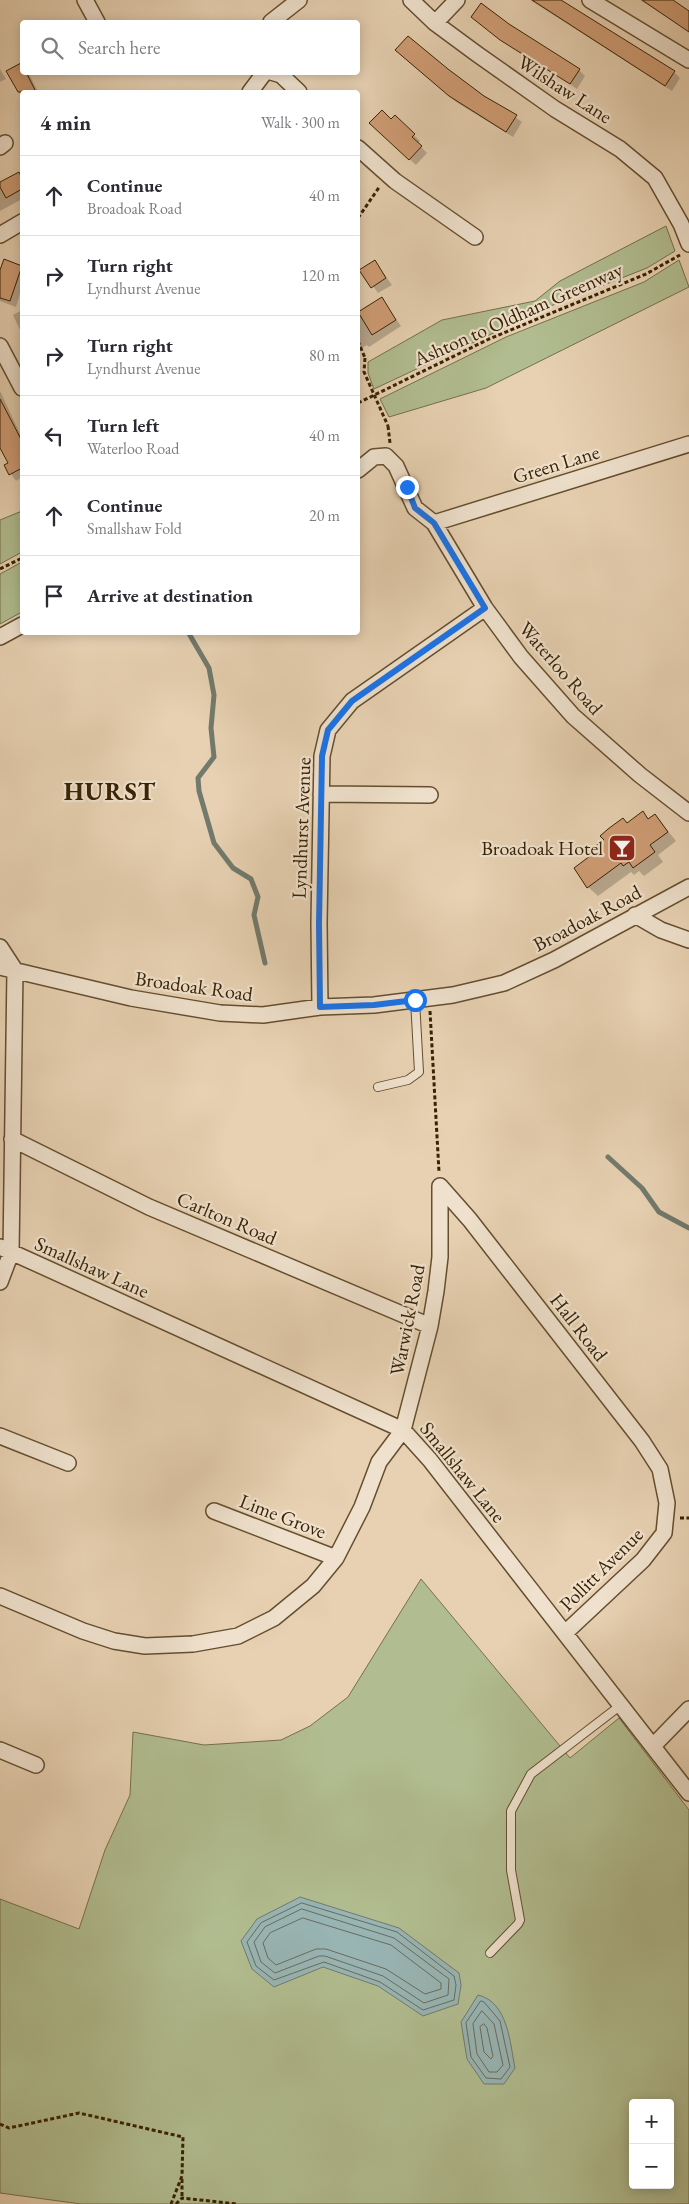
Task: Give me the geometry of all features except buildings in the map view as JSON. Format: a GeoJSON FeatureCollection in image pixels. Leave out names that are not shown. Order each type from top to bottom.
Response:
{"type":"FeatureCollection","features":[{"type":"Feature","properties":{"kind":"street"},"geometry":{"type":"LineString","coordinates":[[85,0],[97,20]]}},
{"type":"Feature","properties":{"kind":"street"},"geometry":{"type":"LineString","coordinates":[[273,20],[298,0]]}},
{"type":"Feature","properties":{"kind":"street","name":"Wilshaw Lane"},"geometry":{"type":"LineString","coordinates":[[411,0],[435,23],[555,109],[620,149],[655,178],[681,224],[685,249]]}},
{"type":"Feature","properties":{"kind":"street"},"geometry":{"type":"LineString","coordinates":[[435,23],[457,0]]}},
{"type":"Feature","properties":{"kind":"street"},"geometry":{"type":"LineString","coordinates":[[590,0],[689,60]]}},
{"type":"Feature","properties":{"kind":"street"},"geometry":{"type":"LineString","coordinates":[[252,90],[263,75]]}},
{"type":"Feature","properties":{"kind":"street"},"geometry":{"type":"LineString","coordinates":[[281,75],[297,90]]}},
{"type":"Feature","properties":{"kind":"street"},"geometry":{"type":"LineString","coordinates":[[360,150],[388,175],[475,237]]}},
{"type":"Feature","properties":{"kind":"street"},"geometry":{"type":"LineString","coordinates":[[0,235],[20,223]]}},
{"type":"Feature","properties":{"kind":"street"},"geometry":{"type":"LineString","coordinates":[[0,346],[20,384]]}},
{"type":"Feature","properties":{"kind":"street","name":"Green Lane"},"geometry":{"type":"LineString","coordinates":[[434,523],[689,444]]}},
{"type":"Feature","properties":{"kind":"street","name":"Waterloo Road"},"geometry":{"type":"LineString","coordinates":[[360,468],[374,457],[386,456],[396,466],[415,508],[434,523],[485,608],[521,658],[573,716],[640,775],[689,812]]}},
{"type":"Feature","properties":{"kind":"street","name":"Lyndhurst Avenue"},"geometry":{"type":"LineString","coordinates":[[320,1007],[319,924],[322,756],[328,730],[352,701],[485,608]]}},
{"type":"Feature","properties":{"kind":"street"},"geometry":{"type":"LineString","coordinates":[[0,637],[20,626]]}},
{"type":"Feature","properties":{"kind":"street"},"geometry":{"type":"LineString","coordinates":[[322,794],[430,795]]}},
{"type":"Feature","properties":{"kind":"street","name":"Broadoak Road"},"geometry":{"type":"LineString","coordinates":[[0,967],[131,998],[220,1013],[263,1015],[320,1007],[374,1005],[454,995],[504,982],[554,960],[689,887]]}},
{"type":"Feature","properties":{"kind":"street"},"geometry":{"type":"LineString","coordinates":[[635,915],[661,930],[689,940]]}},
{"type":"Feature","properties":{"kind":"street"},"geometry":{"type":"LineString","coordinates":[[0,947],[15,970],[12,1139],[6,1250],[0,1282]]}},
{"type":"Feature","properties":{"kind":"street","name":"Carlton Road"},"geometry":{"type":"LineString","coordinates":[[12,1139],[149,1207],[430,1326]]}},
{"type":"Feature","properties":{"kind":"street","name":"Warwick Road"},"geometry":{"type":"LineString","coordinates":[[403,1430],[430,1326],[440,1256],[440,1186]]}},
{"type":"Feature","properties":{"kind":"street","name":"Hall Road"},"geometry":{"type":"LineString","coordinates":[[440,1186],[470,1220],[642,1441],[660,1469],[667,1503]]}},
{"type":"Feature","properties":{"kind":"street","name":"Smallshaw Lane"},"geometry":{"type":"LineString","coordinates":[[6,1250],[403,1430],[430,1460],[689,1794]]}},
{"type":"Feature","properties":{"kind":"street"},"geometry":{"type":"LineString","coordinates":[[0,1596],[83,1631],[114,1641],[145,1646],[193,1644],[238,1636],[274,1618],[313,1586],[336,1558],[362,1507],[379,1462],[403,1430]]}},
{"type":"Feature","properties":{"kind":"street"},"geometry":{"type":"LineString","coordinates":[[0,1436],[68,1463]]}},
{"type":"Feature","properties":{"kind":"street","name":"Pollitt Avenue"},"geometry":{"type":"LineString","coordinates":[[565,1633],[644,1560],[664,1533],[667,1503]]}},
{"type":"Feature","properties":{"kind":"street","name":"Lime Grove"},"geometry":{"type":"LineString","coordinates":[[214,1511],[336,1558]]}},
{"type":"Feature","properties":{"kind":"street"},"geometry":{"type":"LineString","coordinates":[[653,1746],[689,1709]]}},
{"type":"Feature","properties":{"kind":"street"},"geometry":{"type":"LineString","coordinates":[[0,1750],[36,1765]]}},
{"type":"Feature","properties":{"kind":"lane"},"geometry":{"type":"LineString","coordinates":[[378,1086],[408,1080],[419,1072],[422,999]]}},
{"type":"Feature","properties":{"kind":"lane"},"geometry":{"type":"LineString","coordinates":[[490,1953],[520,1920],[511,1870],[511,1811],[531,1774],[621,1705]]}},
{"type":"Feature","properties":{"kind":"path"},"geometry":{"type":"LineString","coordinates":[[360,215],[388,175]]}},
{"type":"Feature","properties":{"kind":"path","name":"Ashton to Oldham Greenway"},"geometry":{"type":"LineString","coordinates":[[360,402],[489,339],[646,274],[685,249]]}},
{"type":"Feature","properties":{"kind":"path"},"geometry":{"type":"LineString","coordinates":[[360,346],[365,358],[364,372],[388,426]]}},
{"type":"Feature","properties":{"kind":"path"},"geometry":{"type":"LineString","coordinates":[[0,569],[20,559]]}},
{"type":"Feature","properties":{"kind":"path"},"geometry":{"type":"LineString","coordinates":[[422,999],[440,1186]]}},
{"type":"Feature","properties":{"kind":"path"},"geometry":{"type":"LineString","coordinates":[[0,2124],[9,2128],[78,2113],[183,2137],[182,2198],[176,2204]]}},
{"type":"Feature","properties":{"kind":"path"},"geometry":{"type":"LineString","coordinates":[[171,2204],[182,2176]]}},
{"type":"Feature","properties":{"kind":"path"},"geometry":{"type":"LineString","coordinates":[[182,2198],[237,2204]]}},
{"type":"Feature","properties":{"kind":"green space"},"geometry":{"type":"Polygon","coordinates":[[[666,226],[675,251],[647,268],[553,305],[374,389],[368,373],[368,362],[442,320],[535,301],[560,281],[666,226]]]}},
{"type":"Feature","properties":{"kind":"green space"},"geometry":{"type":"Polygon","coordinates":[[[679,260],[689,287],[486,388],[389,417],[380,399],[506,337],[644,282],[679,260]]]}},
{"type":"Feature","properties":{"kind":"green space"},"geometry":{"type":"Polygon","coordinates":[[[20,512],[20,553],[0,564],[0,520],[20,512]]]}},
{"type":"Feature","properties":{"kind":"green space"},"geometry":{"type":"Polygon","coordinates":[[[20,563],[20,613],[0,624],[0,574],[20,563]]]}},
{"type":"Feature","properties":{"kind":"green space"},"geometry":{"type":"Polygon","coordinates":[[[421,1579],[570,1758],[619,1718],[689,1810],[689,2204],[81,2204],[0,2193],[0,1899],[79,1929],[105,1850],[130,1795],[133,1732],[204,1745],[281,1740],[310,1726],[348,1697],[421,1579]]]}},
{"type":"Feature","properties":{"kind":"water"},"geometry":{"type":"Polygon","coordinates":[[[300,1897],[399,1928],[459,1973],[461,1985],[458,2004],[423,2016],[378,1986],[323,1967],[274,1987],[252,1969],[241,1941],[257,1919],[300,1897]]]}},
{"type":"Feature","properties":{"kind":"water"},"geometry":{"type":"Polygon","coordinates":[[[478,1995],[488,1999],[496,2006],[506,2025],[515,2068],[504,2084],[484,2084],[467,2059],[461,2022],[478,1995]]]}},
{"type":"Feature","properties":{"kind":"waterway"},"geometry":{"type":"LineString","coordinates":[[190,635],[209,668],[214,695],[211,728],[214,757],[198,778],[199,791],[214,843],[233,868],[251,879],[258,897],[254,915],[265,963]]}},
{"type":"Feature","properties":{"kind":"waterway"},"geometry":{"type":"LineString","coordinates":[[608,1157],[642,1188],[659,1212],[689,1228]]}},
{"type":"Feature","properties":{"kind":"place","name":"Broadoak Hotel"},"geometry":{"type":"Point","coordinates":[622,848]}},
{"type":"Feature","properties":{"kind":"district","name":"HURST"},"geometry":{"type":"Point","coordinates":[110,791]}},
{"type":"Feature","properties":{"kind":"route"},"geometry":{"type":"LineString","coordinates":[[407,487],[415,508],[434,523],[485,608],[352,701],[328,730],[322,756],[319,924],[320,1007],[374,1005],[415,1000]]}}]}
